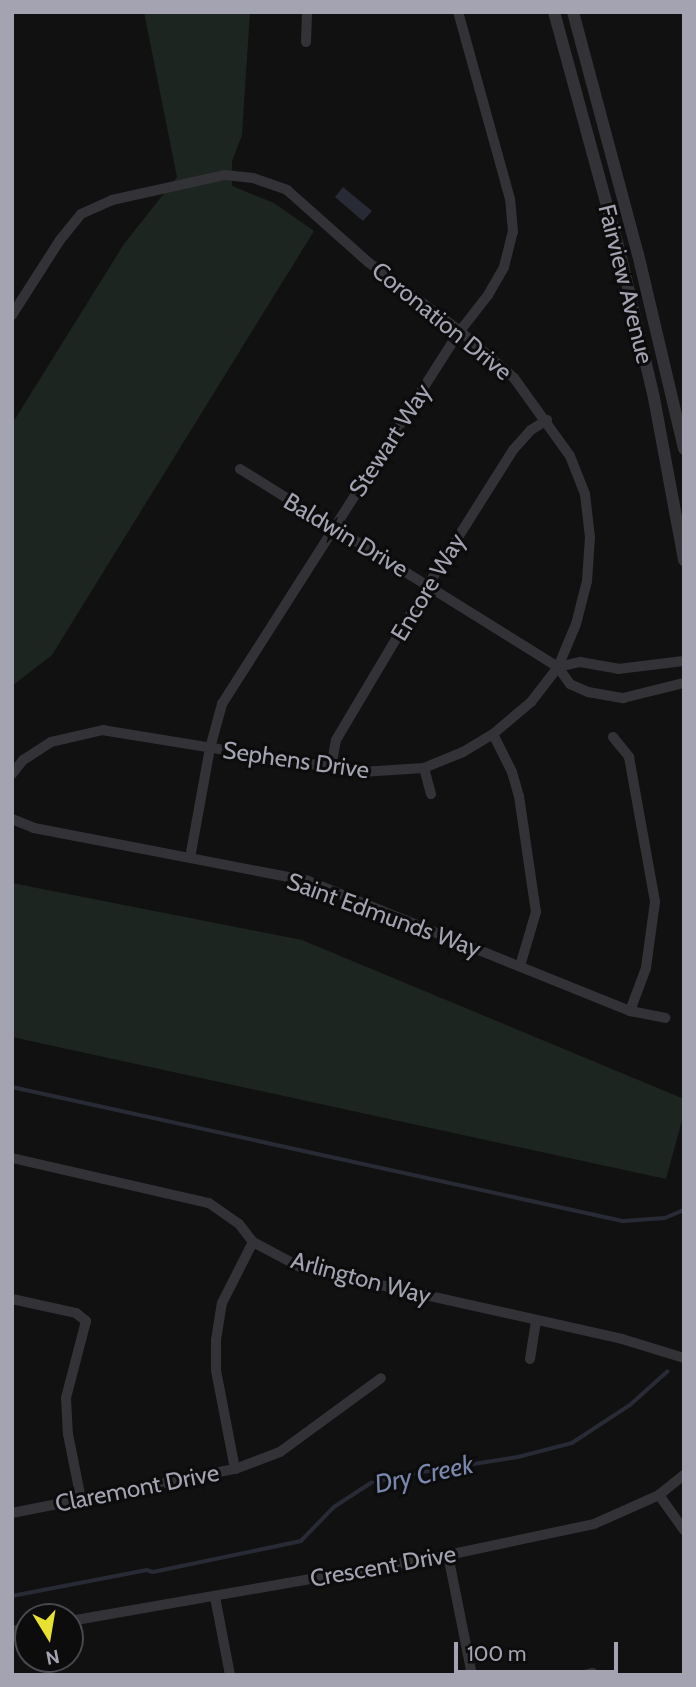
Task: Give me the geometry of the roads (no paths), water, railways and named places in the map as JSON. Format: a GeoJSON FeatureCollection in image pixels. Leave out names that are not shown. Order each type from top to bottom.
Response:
{"type":"FeatureCollection","features":[{"type":"Feature","properties":{"kind":"street"},"geometry":{"type":"LineString","coordinates":[[306,42],[307,12]]}},
{"type":"Feature","properties":{"kind":"street","name":"Stewart Way"},"geometry":{"type":"LineString","coordinates":[[190,858],[210,748],[222,704],[460,331],[488,295],[504,267],[513,232],[510,199],[458,12]]}},
{"type":"Feature","properties":{"kind":"street","name":"Fairview Avenue"},"geometry":{"type":"LineString","coordinates":[[554,12],[639,332],[654,397],[684,560]]}},
{"type":"Feature","properties":{"kind":"street","name":"Fairview Avenue"},"geometry":{"type":"LineString","coordinates":[[573,12],[638,254],[684,449]]}},
{"type":"Feature","properties":{"kind":"street","name":"Coronation Drive"},"geometry":{"type":"LineString","coordinates":[[12,315],[60,240],[81,214],[112,200],[225,175],[253,178],[287,190],[368,262],[460,331],[514,378],[547,419],[570,456],[585,494],[590,537],[587,581],[576,624],[558,667]]}},
{"type":"Feature","properties":{"kind":"street","name":"Encore Way"},"geometry":{"type":"LineString","coordinates":[[331,768],[336,740],[428,584],[513,450],[531,430],[547,419]]}},
{"type":"Feature","properties":{"kind":"street","name":"Baldwin Drive"},"geometry":{"type":"LineString","coordinates":[[240,470],[558,667],[570,684],[588,692],[623,698],[684,683]]}},
{"type":"Feature","properties":{"kind":"street"},"geometry":{"type":"LineString","coordinates":[[558,667],[580,662],[618,669],[684,661]]}},
{"type":"Feature","properties":{"kind":"street","name":"Sephens Drive"},"geometry":{"type":"LineString","coordinates":[[12,774],[23,760],[51,742],[103,730],[361,772],[424,768],[463,752],[493,734],[531,702],[558,667]]}},
{"type":"Feature","properties":{"kind":"street"},"geometry":{"type":"LineString","coordinates":[[493,734],[512,772],[519,796],[536,912],[520,967]]}},
{"type":"Feature","properties":{"kind":"street"},"geometry":{"type":"LineString","coordinates":[[613,737],[629,757],[655,902],[646,968],[630,1011]]}},
{"type":"Feature","properties":{"kind":"street"},"geometry":{"type":"LineString","coordinates":[[424,768],[431,794]]}},
{"type":"Feature","properties":{"kind":"street","name":"Saint Edmunds Way"},"geometry":{"type":"LineString","coordinates":[[12,819],[34,828],[308,881],[630,1011],[666,1018]]}},
{"type":"Feature","properties":{"kind":"street","name":"Arlington Way"},"geometry":{"type":"LineString","coordinates":[[12,1158],[209,1203],[239,1224],[253,1242],[300,1267],[536,1322],[622,1339],[684,1359]]}},
{"type":"Feature","properties":{"kind":"street","name":"Claremont Drive"},"geometry":{"type":"LineString","coordinates":[[12,1513],[236,1469],[216,1370],[216,1340],[222,1303],[253,1242]]}},
{"type":"Feature","properties":{"kind":"street"},"geometry":{"type":"LineString","coordinates":[[12,1299],[76,1313],[86,1321],[66,1398],[68,1434],[81,1499]]}},
{"type":"Feature","properties":{"kind":"street"},"geometry":{"type":"LineString","coordinates":[[530,1359],[536,1322]]}},
{"type":"Feature","properties":{"kind":"street"},"geometry":{"type":"LineString","coordinates":[[236,1469],[280,1452],[381,1378]]}},
{"type":"Feature","properties":{"kind":"street","name":"Crescent Drive"},"geometry":{"type":"LineString","coordinates":[[84,1619],[448,1555],[594,1524],[659,1495],[684,1475]]}},
{"type":"Feature","properties":{"kind":"street"},"geometry":{"type":"LineString","coordinates":[[659,1495],[684,1530]]}},
{"type":"Feature","properties":{"kind":"street"},"geometry":{"type":"LineString","coordinates":[[448,1555],[472,1675]]}},
{"type":"Feature","properties":{"kind":"street"},"geometry":{"type":"LineString","coordinates":[[215,1597],[230,1675]]}},
{"type":"Feature","properties":{"kind":"waterway"},"geometry":{"type":"LineString","coordinates":[[12,1087],[623,1221],[665,1218],[684,1210]]}},
{"type":"Feature","properties":{"kind":"waterway","name":"Dry Creek"},"geometry":{"type":"LineString","coordinates":[[12,1596],[147,1570],[153,1572],[301,1541],[334,1507],[374,1481],[381,1483],[382,1479],[389,1481],[404,1475],[518,1457],[572,1443],[630,1405],[667,1372]]}}]}
